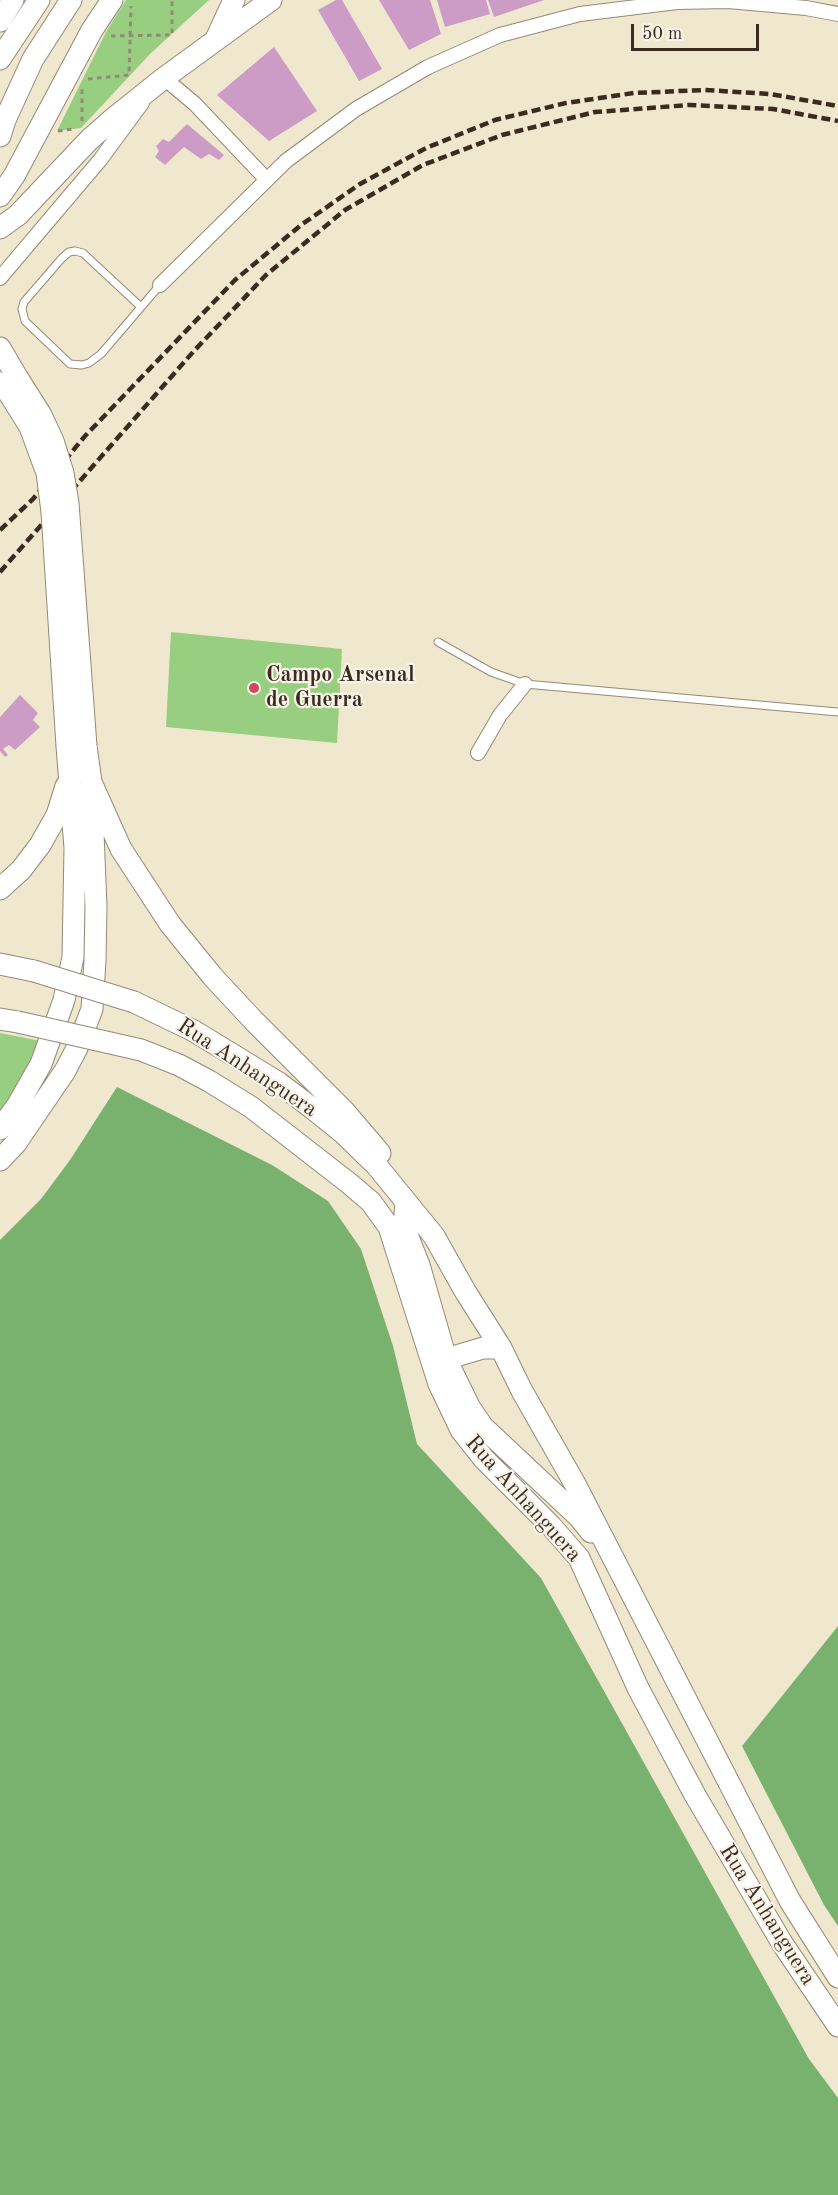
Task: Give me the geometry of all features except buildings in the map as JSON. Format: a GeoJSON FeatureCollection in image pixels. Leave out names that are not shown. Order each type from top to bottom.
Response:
{"type":"FeatureCollection","features":[{"type":"Feature","properties":{"kind":"main road"},"geometry":{"type":"LineString","coordinates":[[0,21],[13,0]]}},
{"type":"Feature","properties":{"kind":"main road"},"geometry":{"type":"LineString","coordinates":[[0,59],[39,0]]}},
{"type":"Feature","properties":{"kind":"main road"},"geometry":{"type":"LineString","coordinates":[[0,136],[33,59],[71,0]]}},
{"type":"Feature","properties":{"kind":"main road"},"geometry":{"type":"LineString","coordinates":[[0,196],[14,176],[92,30],[112,0]]}},
{"type":"Feature","properties":{"kind":"main road"},"geometry":{"type":"LineString","coordinates":[[214,42],[234,0]]}},
{"type":"Feature","properties":{"kind":"main road"},"geometry":{"type":"LineString","coordinates":[[0,228],[18,215],[114,117],[271,0]]}},
{"type":"Feature","properties":{"kind":"main road"},"geometry":{"type":"LineString","coordinates":[[0,348],[8,380],[7,390],[30,427],[47,473],[77,746],[121,849],[170,924],[213,977],[245,1012],[312,1077],[381,1154],[434,1236]]}},
{"type":"Feature","properties":{"kind":"main road"},"geometry":{"type":"LineString","coordinates":[[0,361],[8,380]]}},
{"type":"Feature","properties":{"kind":"main road"},"geometry":{"type":"LineString","coordinates":[[0,888],[21,870],[40,845],[57,815],[77,746]]}},
{"type":"Feature","properties":{"kind":"main road"},"geometry":{"type":"LineString","coordinates":[[0,1129],[17,1106],[41,1064],[64,1000],[73,957],[75,848],[70,774]]}},
{"type":"Feature","properties":{"kind":"main road"},"geometry":{"type":"LineString","coordinates":[[0,1160],[16,1143],[65,1071],[77,1048],[92,1009],[96,961],[96,907],[91,782]]}},
{"type":"Feature","properties":{"kind":"main road","name":"Rua Anhanguera"},"geometry":{"type":"LineString","coordinates":[[0,964],[34,971],[134,1002],[194,1031],[287,1089],[342,1132],[377,1166],[434,1236],[501,1348],[522,1391],[575,1484],[790,1900],[838,1977]]}},
{"type":"Feature","properties":{"kind":"main road","name":"Rua Anhanguera"},"geometry":{"type":"LineString","coordinates":[[9,1020],[141,1050],[178,1065],[251,1107],[327,1165],[370,1202],[389,1227],[449,1407],[471,1444],[579,1558],[638,1688],[695,1795],[782,1943],[838,2026]]}},
{"type":"Feature","properties":{"kind":"main road"},"geometry":{"type":"LineString","coordinates":[[406,1202],[404,1227],[419,1265],[446,1359],[460,1390],[483,1427],[579,1517],[597,1539],[625,1582]]}},
{"type":"Feature","properties":{"kind":"main road"},"geometry":{"type":"LineString","coordinates":[[446,1359],[483,1348],[501,1348]]}},
{"type":"Feature","properties":{"kind":"main road"},"geometry":{"type":"LineString","coordinates":[[440,1384],[446,1359]]}},
{"type":"Feature","properties":{"kind":"street"},"geometry":{"type":"LineString","coordinates":[[160,285],[286,161],[356,109],[408,78],[500,35],[578,7],[729,0],[806,8],[838,14]]}},
{"type":"Feature","properties":{"kind":"street"},"geometry":{"type":"LineString","coordinates":[[0,278],[100,160],[158,84],[195,104],[267,180]]}},
{"type":"Feature","properties":{"kind":"street"},"geometry":{"type":"LineString","coordinates":[[478,753],[500,715],[525,684]]}},
{"type":"Feature","properties":{"kind":"lane"},"geometry":{"type":"LineString","coordinates":[[141,307],[83,253],[75,251],[69,252],[62,258],[24,302],[22,309],[25,321],[70,364],[76,366],[89,363],[101,354],[160,285]]}},
{"type":"Feature","properties":{"kind":"lane"},"geometry":{"type":"LineString","coordinates":[[438,642],[491,672],[525,684],[838,712]]}},
{"type":"Feature","properties":{"kind":"path"},"geometry":{"type":"LineString","coordinates":[[57,131],[81,128],[82,79],[129,75],[131,0]]}},
{"type":"Feature","properties":{"kind":"path"},"geometry":{"type":"LineString","coordinates":[[104,36],[172,35],[172,0]]}},
{"type":"Feature","properties":{"kind":"green space"},"geometry":{"type":"Polygon","coordinates":[[[126,0],[209,0],[150,54],[81,128],[57,131],[106,32],[126,0]]]}},
{"type":"Feature","properties":{"kind":"green space","name":"Campo Arsenal de Guerra"},"geometry":{"type":"Polygon","coordinates":[[[171,632],[342,649],[337,743],[166,727],[171,632]]]}},
{"type":"Feature","properties":{"kind":"green space"},"geometry":{"type":"Polygon","coordinates":[[[0,1033],[41,1041],[0,1118],[0,1033]]]}},
{"type":"Feature","properties":{"kind":"green space"},"geometry":{"type":"Polygon","coordinates":[[[117,1087],[272,1165],[328,1201],[361,1249],[393,1346],[417,1444],[541,1578],[809,2059],[838,2098],[838,2195],[0,2195],[0,1240],[41,1199],[70,1160],[117,1087]]]}},
{"type":"Feature","properties":{"kind":"green space"},"geometry":{"type":"Polygon","coordinates":[[[838,1626],[838,1926],[824,1905],[742,1746],[838,1626]]]}},
{"type":"Feature","properties":{"kind":"railway"},"geometry":{"type":"LineString","coordinates":[[0,530],[33,499],[85,436],[235,280],[301,225],[360,184],[426,148],[495,120],[566,103],[634,93],[705,90],[770,94],[838,106]]}},
{"type":"Feature","properties":{"kind":"railway"},"geometry":{"type":"LineString","coordinates":[[0,572],[193,352],[266,275],[345,210],[423,165],[502,135],[595,112],[689,105],[773,109],[838,121]]}},
{"type":"Feature","properties":{"kind":"place","name":"Campo Arsenal de Guerra"},"geometry":{"type":"Point","coordinates":[254,688]}}]}
